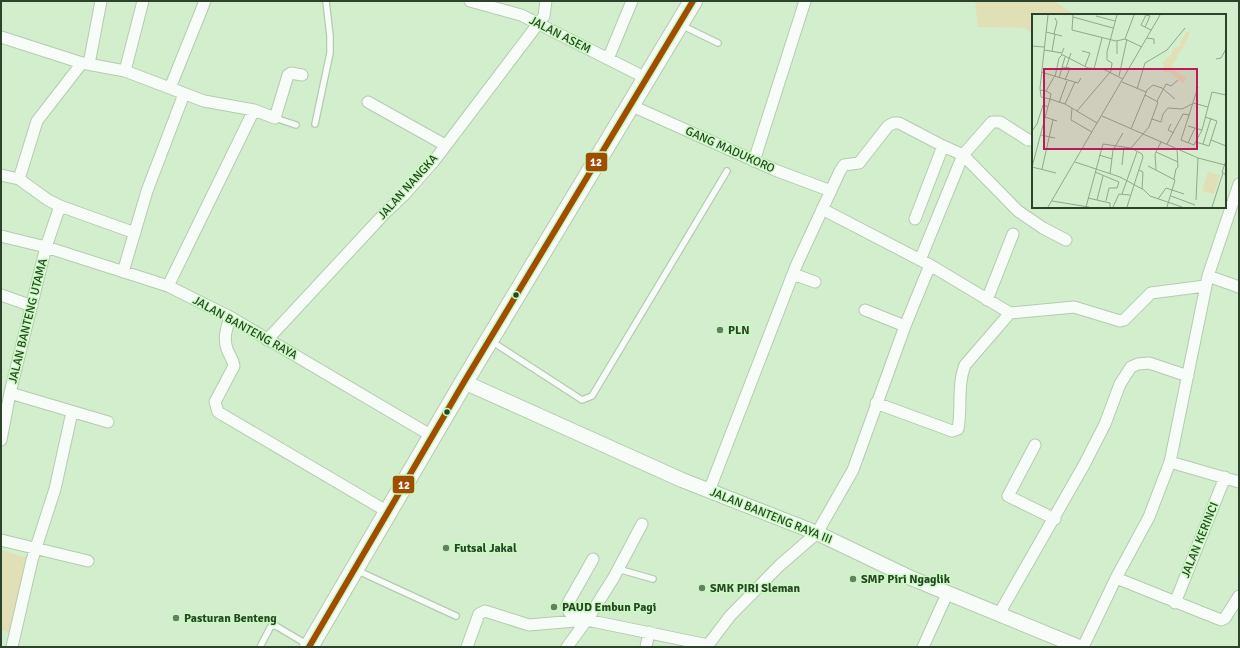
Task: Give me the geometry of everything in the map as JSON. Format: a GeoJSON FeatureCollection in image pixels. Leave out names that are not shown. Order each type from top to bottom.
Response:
{"type":"FeatureCollection","features":[{"type":"Feature","properties":{"kind":"main road"},"geometry":{"type":"LineString","coordinates":[[309,646],[489,340],[693,1]]}},
{"type":"Feature","properties":{"kind":"street"},"geometry":{"type":"LineString","coordinates":[[19,179],[37,121],[85,64],[101,1]]}},
{"type":"Feature","properties":{"kind":"street"},"geometry":{"type":"LineString","coordinates":[[125,71],[143,1]]}},
{"type":"Feature","properties":{"kind":"street"},"geometry":{"type":"LineString","coordinates":[[170,88],[205,1]]}},
{"type":"Feature","properties":{"kind":"street","name":"JALAN ASEM"},"geometry":{"type":"LineString","coordinates":[[470,1],[521,15],[537,25],[646,78]]}},
{"type":"Feature","properties":{"kind":"street","name":"JALAN NANGKA"},"geometry":{"type":"LineString","coordinates":[[267,340],[385,213],[404,195],[445,145],[544,16],[546,1]]}},
{"type":"Feature","properties":{"kind":"street"},"geometry":{"type":"LineString","coordinates":[[608,59],[632,1]]}},
{"type":"Feature","properties":{"kind":"street"},"geometry":{"type":"LineString","coordinates":[[754,161],[805,1]]}},
{"type":"Feature","properties":{"kind":"street"},"geometry":{"type":"LineString","coordinates":[[1,36],[85,64],[125,71],[204,101],[254,110],[275,118],[288,75],[291,73],[302,74]]}},
{"type":"Feature","properties":{"kind":"street"},"geometry":{"type":"LineString","coordinates":[[123,272],[147,191],[184,94]]}},
{"type":"Feature","properties":{"kind":"street"},"geometry":{"type":"LineString","coordinates":[[368,102],[445,145]]}},
{"type":"Feature","properties":{"kind":"street","name":"GANG MADUKORO"},"geometry":{"type":"LineString","coordinates":[[630,105],[754,161],[831,191]]}},
{"type":"Feature","properties":{"kind":"street"},"geometry":{"type":"LineString","coordinates":[[168,286],[254,110]]}},
{"type":"Feature","properties":{"kind":"street"},"geometry":{"type":"LineString","coordinates":[[593,559],[567,605],[569,612],[588,618],[703,645],[773,572],[817,534],[853,470],[905,326],[925,262],[963,155],[995,120],[1028,140],[1032,140]]}},
{"type":"Feature","properties":{"kind":"street"},"geometry":{"type":"LineString","coordinates":[[709,491],[793,274],[840,171],[844,165],[858,163],[888,126],[894,123],[899,123],[963,155],[1018,211],[1043,228],[1066,240]]}},
{"type":"Feature","properties":{"kind":"street"},"geometry":{"type":"LineString","coordinates":[[915,219],[943,146]]}},
{"type":"Feature","properties":{"kind":"street"},"geometry":{"type":"LineString","coordinates":[[1,175],[19,179],[48,200],[60,206],[134,233]]}},
{"type":"Feature","properties":{"kind":"street"},"geometry":{"type":"LineString","coordinates":[[1083,647],[1116,578],[1149,517],[1170,462],[1207,281],[1239,184]]}},
{"type":"Feature","properties":{"kind":"street"},"geometry":{"type":"LineString","coordinates":[[46,247],[60,206]]}},
{"type":"Feature","properties":{"kind":"street"},"geometry":{"type":"LineString","coordinates":[[822,209],[925,262],[1010,313],[1074,307],[1120,321],[1124,320],[1155,292],[1207,281],[1239,287]]}},
{"type":"Feature","properties":{"kind":"street"},"geometry":{"type":"LineString","coordinates":[[987,300],[1013,234]]}},
{"type":"Feature","properties":{"kind":"street","name":"JALAN BANTENG UTAMA"},"geometry":{"type":"LineString","coordinates":[[1,236],[46,247],[32,306],[7,397],[1,440]]}},
{"type":"Feature","properties":{"kind":"street","name":"JALAN BANTENG RAYA"},"geometry":{"type":"LineString","coordinates":[[46,247],[168,286],[187,295],[230,317],[432,436]]}},
{"type":"Feature","properties":{"kind":"street"},"geometry":{"type":"LineString","coordinates":[[793,274],[815,282]]}},
{"type":"Feature","properties":{"kind":"street"},"geometry":{"type":"LineString","coordinates":[[1,295],[32,306]]}},
{"type":"Feature","properties":{"kind":"street"},"geometry":{"type":"LineString","coordinates":[[865,310],[905,326]]}},
{"type":"Feature","properties":{"kind":"street"},"geometry":{"type":"LineString","coordinates":[[876,404],[946,430],[952,431],[958,429],[962,373],[965,365],[1010,313]]}},
{"type":"Feature","properties":{"kind":"street"},"geometry":{"type":"LineString","coordinates":[[230,317],[224,337],[227,349],[234,360],[234,366],[216,402],[218,412],[388,512]]}},
{"type":"Feature","properties":{"kind":"street"},"geometry":{"type":"LineString","coordinates":[[999,614],[1029,559],[1055,519],[1105,424],[1120,384],[1131,367],[1138,364],[1149,363],[1188,376]]}},
{"type":"Feature","properties":{"kind":"street","name":"JALAN BANTENG RAYA III"},"geometry":{"type":"LineString","coordinates":[[464,382],[615,451],[709,491],[817,534],[911,578],[944,590],[1079,647]]}},
{"type":"Feature","properties":{"kind":"street"},"geometry":{"type":"LineString","coordinates":[[7,397],[108,422]]}},
{"type":"Feature","properties":{"kind":"street"},"geometry":{"type":"LineString","coordinates":[[12,647],[36,549],[55,489],[72,412]]}},
{"type":"Feature","properties":{"kind":"street"},"geometry":{"type":"LineString","coordinates":[[1035,445],[1008,496],[1055,519]]}},
{"type":"Feature","properties":{"kind":"street"},"geometry":{"type":"LineString","coordinates":[[1170,462],[1239,482]]}},
{"type":"Feature","properties":{"kind":"street","name":"JALAN KERINCI"},"geometry":{"type":"LineString","coordinates":[[1174,602],[1226,478]]}},
{"type":"Feature","properties":{"kind":"street"},"geometry":{"type":"LineString","coordinates":[[567,647],[588,618],[618,569],[642,524]]}},
{"type":"Feature","properties":{"kind":"street"},"geometry":{"type":"LineString","coordinates":[[1,540],[88,561]]}},
{"type":"Feature","properties":{"kind":"street"},"geometry":{"type":"LineString","coordinates":[[1116,578],[1221,620],[1225,618],[1239,596]]}},
{"type":"Feature","properties":{"kind":"street"},"geometry":{"type":"LineString","coordinates":[[923,647],[944,590]]}},
{"type":"Feature","properties":{"kind":"street"},"geometry":{"type":"LineString","coordinates":[[467,647],[479,614],[486,611],[535,626],[588,618]]}},
{"type":"Feature","properties":{"kind":"street"},"geometry":{"type":"LineString","coordinates":[[646,647],[649,632]]}},
{"type":"Feature","properties":{"kind":"lane"},"geometry":{"type":"LineString","coordinates":[[316,124],[330,53],[330,36],[326,1]]}},
{"type":"Feature","properties":{"kind":"lane"},"geometry":{"type":"LineString","coordinates":[[679,24],[718,43]]}},
{"type":"Feature","properties":{"kind":"lane"},"geometry":{"type":"LineString","coordinates":[[275,118],[296,125]]}},
{"type":"Feature","properties":{"kind":"lane"},"geometry":{"type":"LineString","coordinates":[[489,340],[582,400],[592,396],[687,241],[727,171]]}},
{"type":"Feature","properties":{"kind":"lane"},"geometry":{"type":"LineString","coordinates":[[618,569],[653,579]]}},
{"type":"Feature","properties":{"kind":"lane"},"geometry":{"type":"LineString","coordinates":[[354,570],[456,616]]}},
{"type":"Feature","properties":{"kind":"lane"},"geometry":{"type":"LineString","coordinates":[[260,647],[271,626],[276,626],[309,646]]}},
{"type":"Feature","properties":{"kind":"shaded area"},"geometry":{"type":"Polygon","coordinates":[[[975,1],[1054,1],[1074,14],[1032,14],[1032,34],[1025,28],[978,27],[975,1]]]}},
{"type":"Feature","properties":{"kind":"shaded area"},"geometry":{"type":"Polygon","coordinates":[[[1,550],[31,559],[14,634],[1,630],[1,550]]]}},
{"type":"Feature","properties":{"kind":"transit line","name":"12"},"geometry":{"type":"LineString","coordinates":[[309,647],[464,382],[693,1]]}},
{"type":"Feature","properties":{"kind":"place","name":"PLN"},"geometry":{"type":"Point","coordinates":[720,330]}},
{"type":"Feature","properties":{"kind":"place","name":"Futsal Jakal"},"geometry":{"type":"Point","coordinates":[446,548]}},
{"type":"Feature","properties":{"kind":"place","name":"SMP Piri Ngaglik"},"geometry":{"type":"Point","coordinates":[853,579]}},
{"type":"Feature","properties":{"kind":"place","name":"SMK PIRI Sleman"},"geometry":{"type":"Point","coordinates":[702,588]}},
{"type":"Feature","properties":{"kind":"place","name":"PAUD Embun Pagi"},"geometry":{"type":"Point","coordinates":[554,607]}},
{"type":"Feature","properties":{"kind":"place","name":"Pasturan Benteng"},"geometry":{"type":"Point","coordinates":[176,618]}}]}
